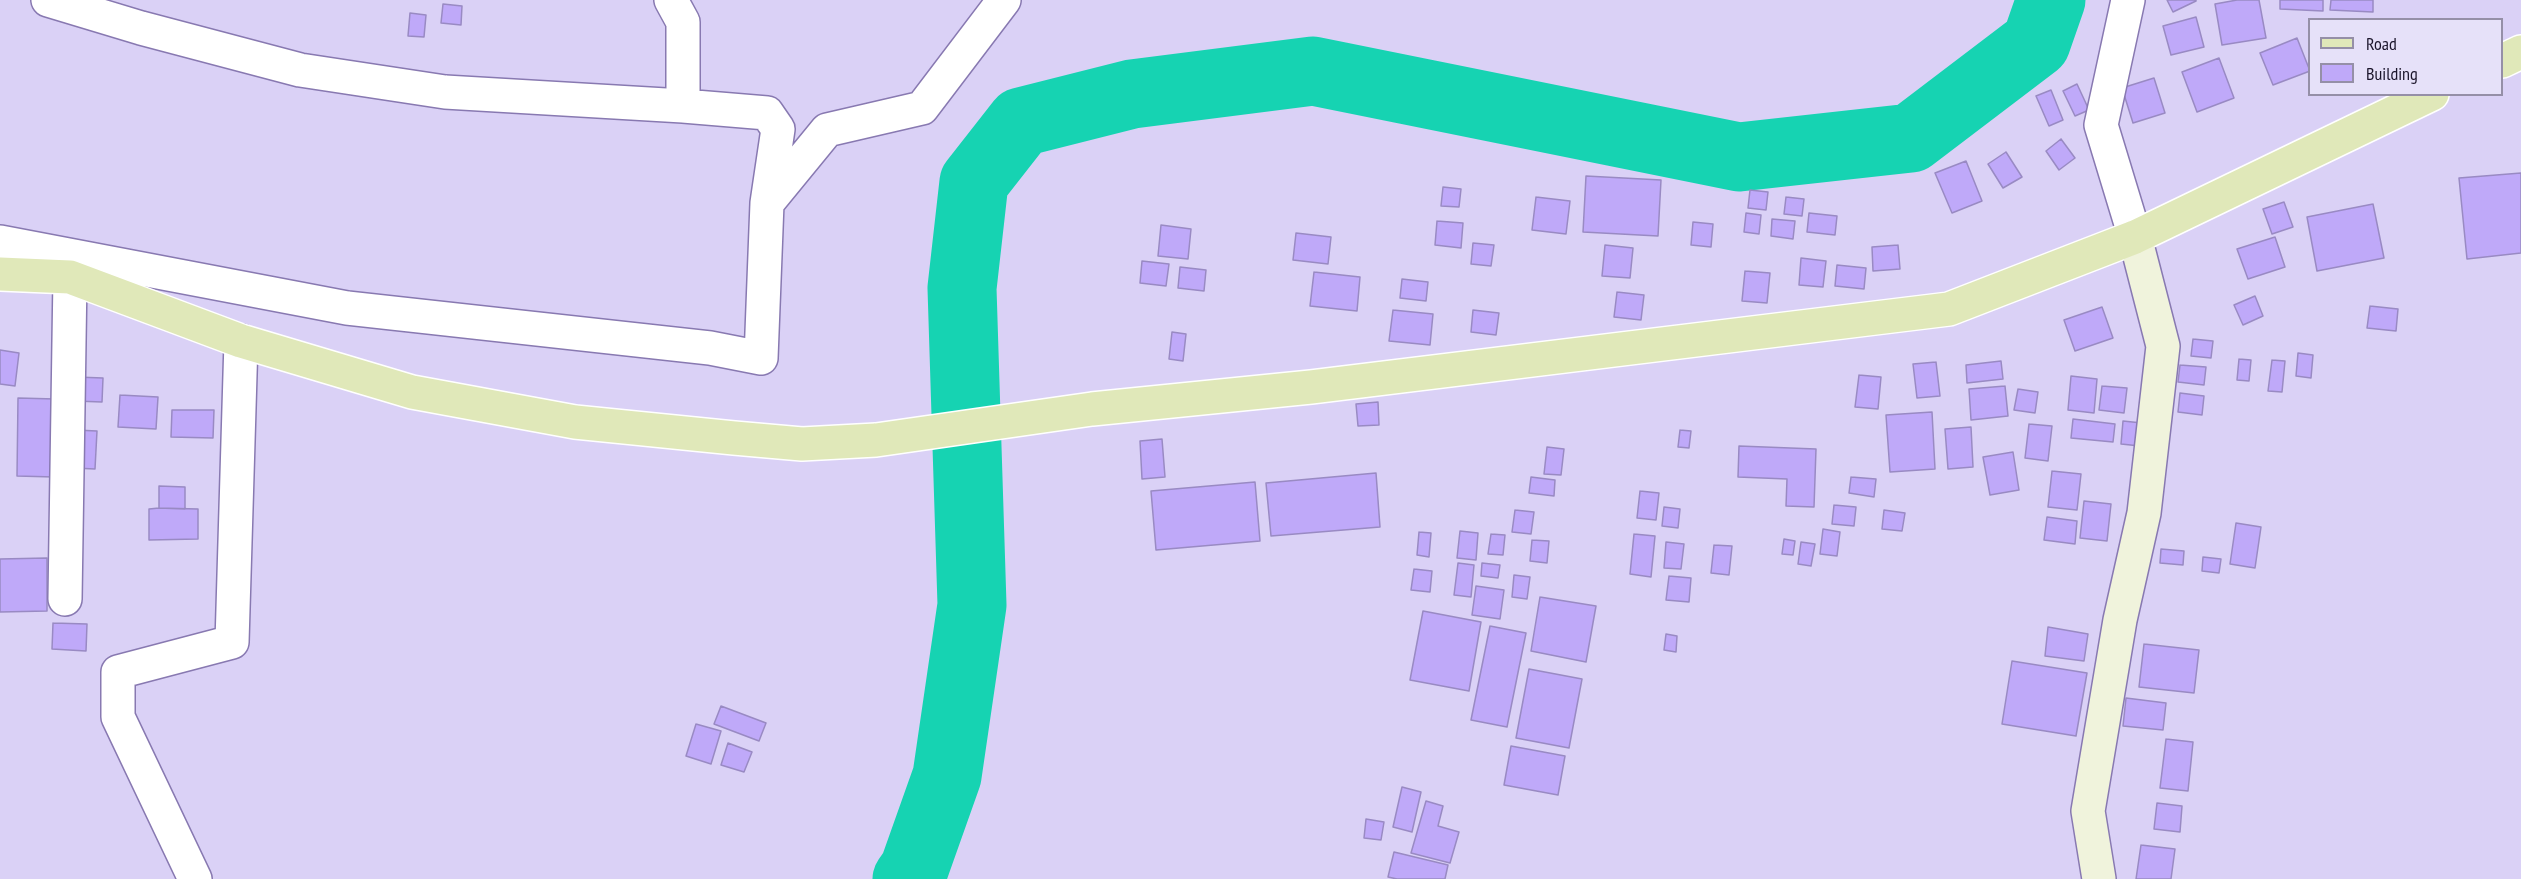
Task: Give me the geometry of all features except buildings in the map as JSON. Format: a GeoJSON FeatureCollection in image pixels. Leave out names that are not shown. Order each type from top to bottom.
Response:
{"type":"FeatureCollection","features":[{"type":"Feature","properties":{"kind":"main road"},"geometry":{"type":"LineString","coordinates":[[2503,61],[2521,52]]}},
{"type":"Feature","properties":{"kind":"main road"},"geometry":{"type":"LineString","coordinates":[[0,274],[70,277],[241,340],[412,392],[574,422],[802,444],[876,440],[1092,409],[1311,387],[1949,309],[2135,237],[2428,96]]}},
{"type":"Feature","properties":{"kind":"street"},"geometry":{"type":"LineString","coordinates":[[0,242],[346,308],[710,348],[761,358],[767,203],[778,129],[767,113],[445,92],[300,70],[141,28],[48,0]]}},
{"type":"Feature","properties":{"kind":"street"},"geometry":{"type":"LineString","coordinates":[[671,0],[683,22],[683,106]]}},
{"type":"Feature","properties":{"kind":"street"},"geometry":{"type":"LineString","coordinates":[[767,203],[826,130],[922,108],[1004,0]]}},
{"type":"Feature","properties":{"kind":"street"},"geometry":{"type":"LineString","coordinates":[[2099,879],[2088,811],[2120,620],[2144,513],[2163,346],[2135,237],[2101,125],[2128,0]]}},
{"type":"Feature","properties":{"kind":"street"},"geometry":{"type":"LineString","coordinates":[[65,599],[70,277]]}},
{"type":"Feature","properties":{"kind":"street"},"geometry":{"type":"LineString","coordinates":[[195,879],[118,717],[118,672],[232,642],[241,340]]}},
{"type":"Feature","properties":{"kind":"waterway"},"geometry":{"type":"LineString","coordinates":[[907,879],[914,869],[947,776],[972,605],[962,288],[974,182],[1021,122],[1132,94],[1313,71],[1739,157],[1911,138],[2036,43],[2051,0]]}}]}
